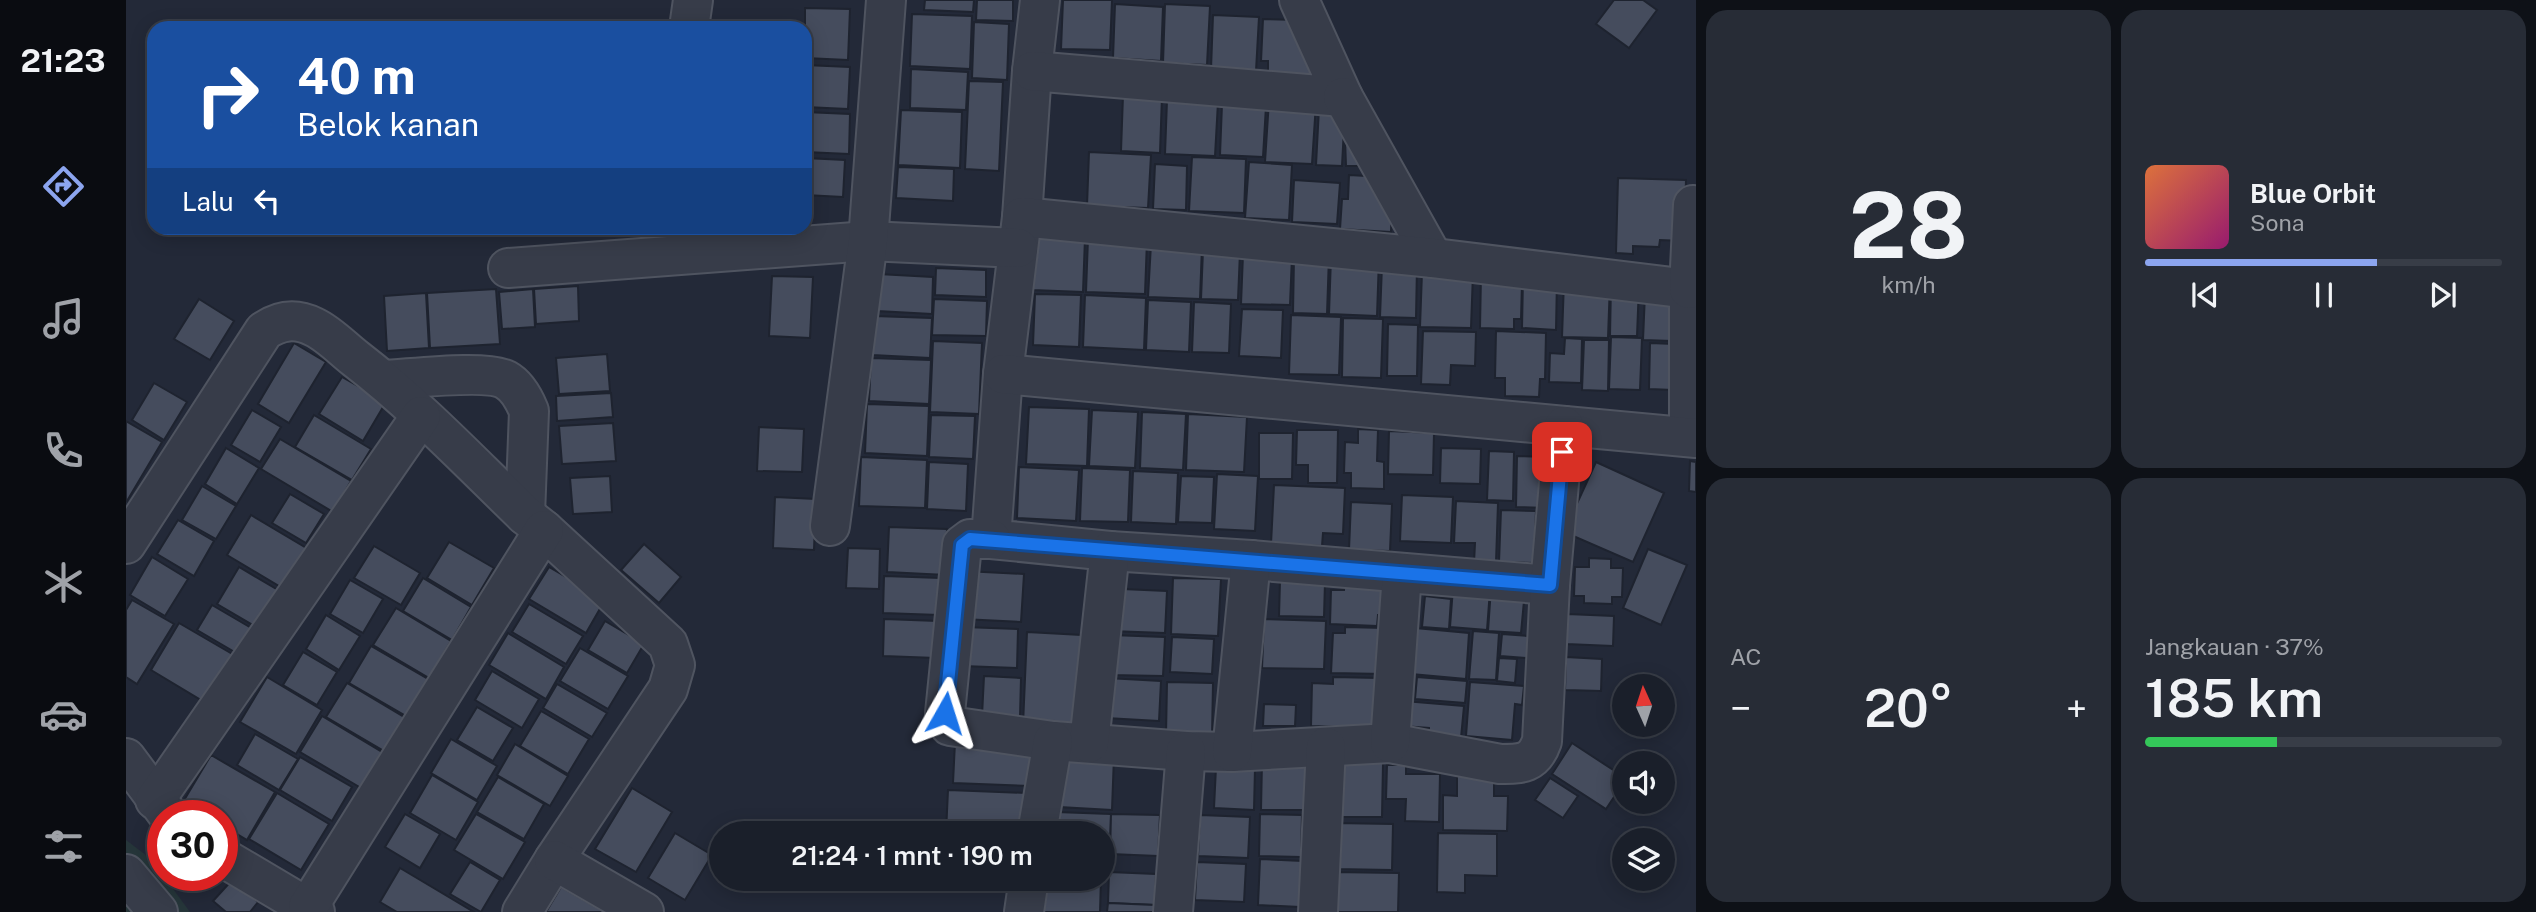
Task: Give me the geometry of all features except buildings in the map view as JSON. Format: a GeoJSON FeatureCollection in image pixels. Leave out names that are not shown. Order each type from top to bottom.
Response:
{"type":"FeatureCollection","features":[{"type":"Feature","properties":{"kind":"street"},"geometry":{"type":"LineString","coordinates":[[689,21],[693,0]]}},
{"type":"Feature","properties":{"kind":"street"},"geometry":{"type":"LineString","coordinates":[[830,526],[868,241],[886,0]]}},
{"type":"Feature","properties":{"kind":"street"},"geometry":{"type":"LineString","coordinates":[[991,539],[1003,374],[1020,233],[1040,0]]}},
{"type":"Feature","properties":{"kind":"street"},"geometry":{"type":"LineString","coordinates":[[1299,0],[1343,97],[1433,258]]}},
{"type":"Feature","properties":{"kind":"street"},"geometry":{"type":"LineString","coordinates":[[1032,71],[1343,97]]}},
{"type":"Feature","properties":{"kind":"street"},"geometry":{"type":"LineString","coordinates":[[1003,374],[1693,438],[1689,289],[1693,205]]}},
{"type":"Feature","properties":{"kind":"street"},"geometry":{"type":"LineString","coordinates":[[508,268],[657,243],[868,241],[1020,233],[1433,258],[1689,289]]}},
{"type":"Feature","properties":{"kind":"street"},"geometry":{"type":"LineString","coordinates":[[126,544],[264,331],[274,324],[288,320],[315,327],[383,380],[534,523],[668,644],[675,666],[668,689],[522,912]]}},
{"type":"Feature","properties":{"kind":"street"},"geometry":{"type":"LineString","coordinates":[[238,866],[312,909],[534,523],[529,411],[523,396],[506,380],[487,375],[383,380]]}},
{"type":"Feature","properties":{"kind":"street"},"geometry":{"type":"LineString","coordinates":[[167,800],[421,416]]}},
{"type":"Feature","properties":{"kind":"street"},"geometry":{"type":"LineString","coordinates":[[1550,585],[970,539],[962,545],[946,720],[950,726],[1071,742],[1186,751],[1232,752],[1390,743],[1500,764],[1517,764],[1531,760],[1542,741],[1550,585],[1564,426]]}},
{"type":"Feature","properties":{"kind":"street"},"geometry":{"type":"LineString","coordinates":[[1041,821],[1071,742],[1110,551]]}},
{"type":"Feature","properties":{"kind":"street"},"geometry":{"type":"LineString","coordinates":[[1232,752],[1251,560]]}},
{"type":"Feature","properties":{"kind":"street"},"geometry":{"type":"LineString","coordinates":[[1390,743],[1402,573]]}},
{"type":"Feature","properties":{"kind":"street"},"geometry":{"type":"LineString","coordinates":[[1318,912],[1326,747]]}},
{"type":"Feature","properties":{"kind":"street"},"geometry":{"type":"LineString","coordinates":[[1173,912],[1186,751]]}},
{"type":"Feature","properties":{"kind":"street"},"geometry":{"type":"LineString","coordinates":[[126,758],[156,800]]}},
{"type":"Feature","properties":{"kind":"street"},"geometry":{"type":"LineString","coordinates":[[554,860],[643,912]]}},
{"type":"Feature","properties":{"kind":"street"},"geometry":{"type":"LineString","coordinates":[[126,874],[158,912]]}},
{"type":"Feature","properties":{"kind":"street"},"geometry":{"type":"LineString","coordinates":[[1024,912],[1028,891]]}},
{"type":"Feature","properties":{"kind":"shaded area"},"geometry":{"type":"Polygon","coordinates":[[[126,840],[147,856],[147,891],[175,891],[190,912],[126,912],[126,840]]]}},
{"type":"Feature","properties":{"kind":"route"},"geometry":{"type":"LineString","coordinates":[[945,713],[962,545],[970,539],[1550,585],[1562,452]]}}]}
